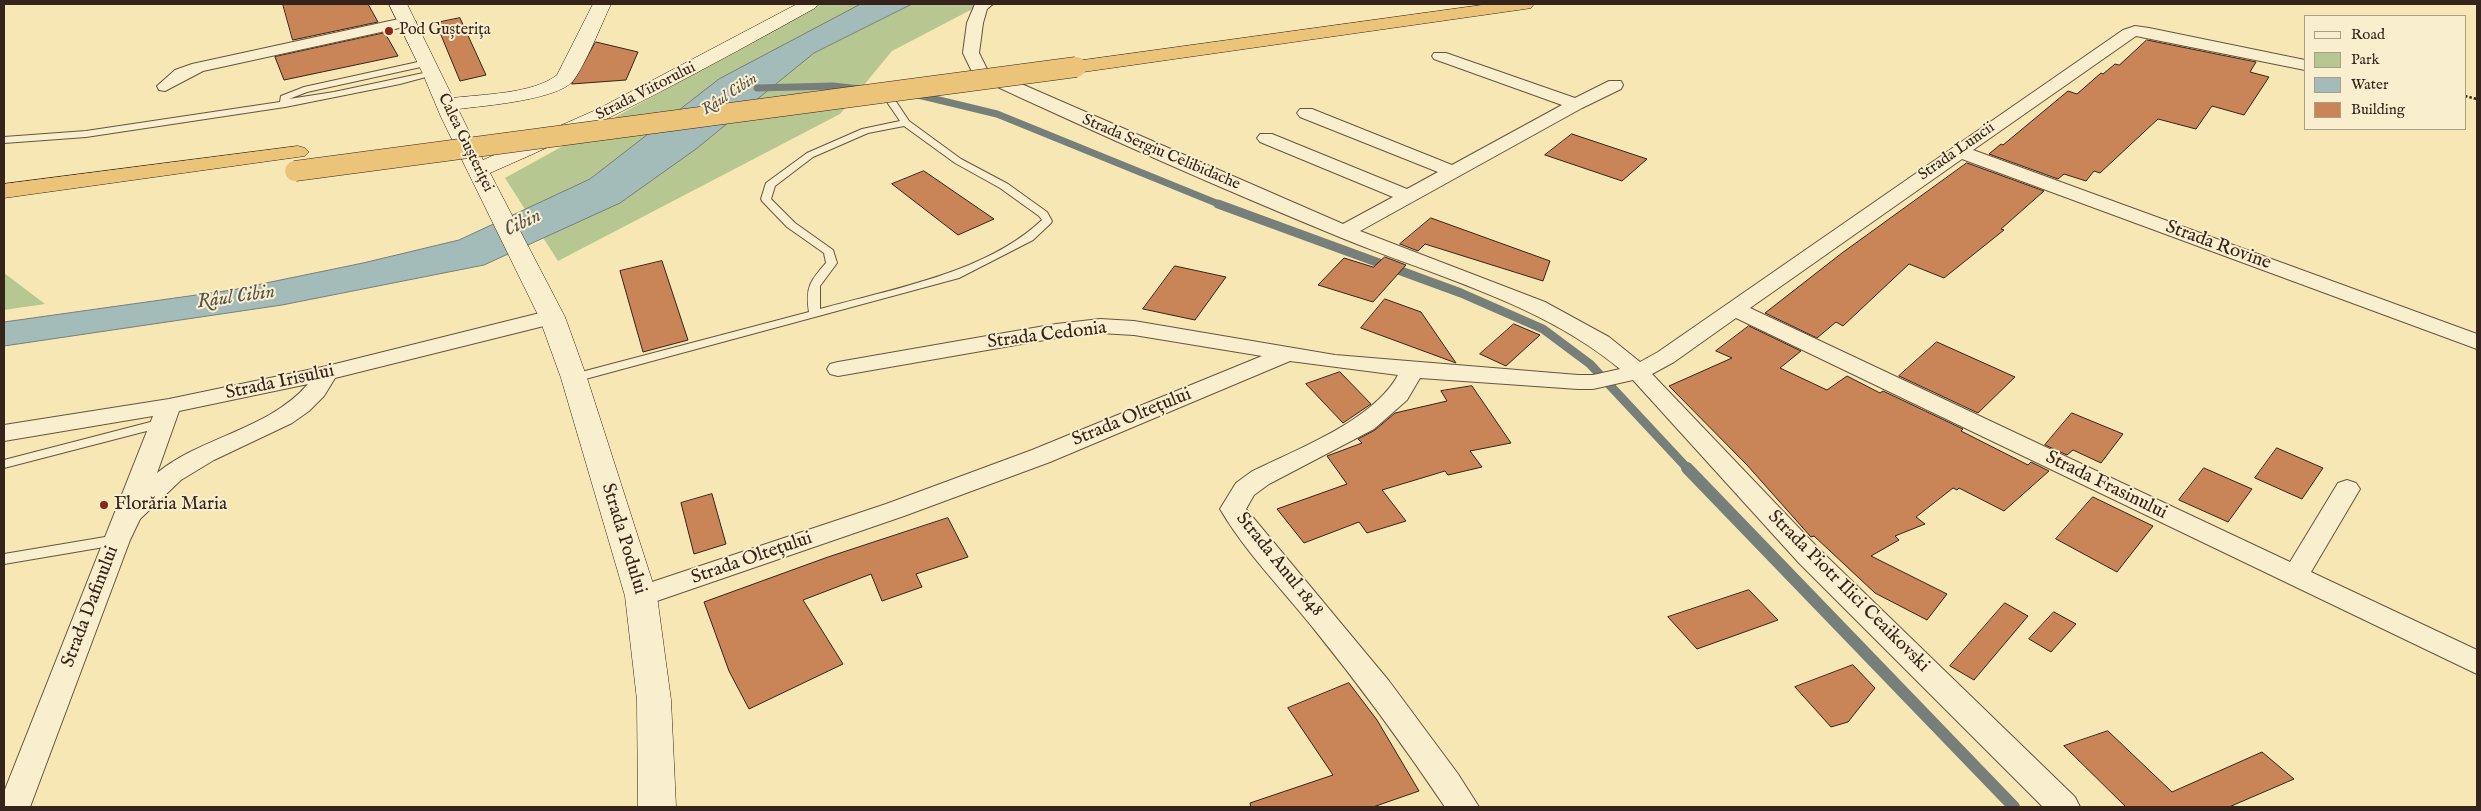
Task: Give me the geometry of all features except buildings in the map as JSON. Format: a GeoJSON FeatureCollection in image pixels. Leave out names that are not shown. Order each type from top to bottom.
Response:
{"type":"FeatureCollection","features":[{"type":"Feature","properties":{"kind":"highway"},"geometry":{"type":"LineString","coordinates":[[1073,59],[1416,4]]}},
{"type":"Feature","properties":{"kind":"highway"},"geometry":{"type":"LineString","coordinates":[[4,210],[297,162],[1073,59],[1525,4]]}},
{"type":"Feature","properties":{"kind":"highway"},"geometry":{"type":"LineString","coordinates":[[4,191],[297,162]]}},
{"type":"Feature","properties":{"kind":"main road","name":"Calea Gușteriței"},"geometry":{"type":"LineString","coordinates":[[398,4],[480,176],[534,282]]}},
{"type":"Feature","properties":{"kind":"main road"},"geometry":{"type":"LineString","coordinates":[[446,105],[538,92],[557,86],[564,78],[602,4]]}},
{"type":"Feature","properties":{"kind":"main road","name":"Strada Viitorului"},"geometry":{"type":"LineString","coordinates":[[480,176],[655,89],[809,4]]}},
{"type":"Feature","properties":{"kind":"main road","name":"Strada Podului"},"geometry":{"type":"LineString","coordinates":[[534,282],[552,317],[574,378],[642,596],[654,700],[657,807]]}},
{"type":"Feature","properties":{"kind":"street","name":"Strada Sergiu Celibidache"},"geometry":{"type":"LineString","coordinates":[[985,4],[980,6],[974,23],[971,54],[980,72],[1042,101],[1344,232],[1537,306],[1601,342],[1631,374]]}},
{"type":"Feature","properties":{"kind":"street"},"geometry":{"type":"LineString","coordinates":[[165,86],[181,74],[198,67],[408,22]]}},
{"type":"Feature","properties":{"kind":"street","name":"Strada Luncii"},"geometry":{"type":"LineString","coordinates":[[1631,374],[1666,357],[1958,151],[2135,31],[2304,65]]}},
{"type":"Feature","properties":{"kind":"street"},"geometry":{"type":"LineString","coordinates":[[1440,56],[1576,104]]}},
{"type":"Feature","properties":{"kind":"street"},"geometry":{"type":"LineString","coordinates":[[1344,232],[1451,171],[1615,85]]}},
{"type":"Feature","properties":{"kind":"street"},"geometry":{"type":"LineString","coordinates":[[1306,113],[1451,171]]}},
{"type":"Feature","properties":{"kind":"street"},"geometry":{"type":"LineString","coordinates":[[1266,138],[1406,196]]}},
{"type":"Feature","properties":{"kind":"street","name":"Strada Rovine"},"geometry":{"type":"LineString","coordinates":[[1958,151],[2477,342]]}},
{"type":"Feature","properties":{"kind":"street","name":"Strada Frasinului"},"geometry":{"type":"LineString","coordinates":[[1736,309],[2477,664]]}},
{"type":"Feature","properties":{"kind":"street","name":"Strada Irisului"},"geometry":{"type":"LineString","coordinates":[[4,433],[166,415],[552,317]]}},
{"type":"Feature","properties":{"kind":"street","name":"Strada Cedonia"},"geometry":{"type":"LineString","coordinates":[[838,369],[1056,331],[1100,326],[1171,333],[1285,355]]}},
{"type":"Feature","properties":{"kind":"street","name":"Strada Oltețului"},"geometry":{"type":"LineString","coordinates":[[642,596],[895,510],[1041,456],[1285,355],[1412,370],[1578,382],[1593,382],[1631,374]]}},
{"type":"Feature","properties":{"kind":"street","name":"Strada Anul 1848"},"geometry":{"type":"LineString","coordinates":[[1412,370],[1399,395],[1366,424],[1260,478],[1245,489],[1233,509],[1245,527],[1336,637],[1431,761],[1463,807]]}},
{"type":"Feature","properties":{"kind":"street"},"geometry":{"type":"LineString","coordinates":[[122,530],[158,485],[187,464],[291,413],[320,387],[327,373]]}},
{"type":"Feature","properties":{"kind":"street","name":"Strada Piotr Ilici Ceaikovski"},"geometry":{"type":"LineString","coordinates":[[1631,374],[1809,556],[2064,807]]}},
{"type":"Feature","properties":{"kind":"street","name":"Strada Dafinului"},"geometry":{"type":"LineString","coordinates":[[14,807],[166,415]]}},
{"type":"Feature","properties":{"kind":"street"},"geometry":{"type":"LineString","coordinates":[[2294,576],[2347,489]]}},
{"type":"Feature","properties":{"kind":"lane"},"geometry":{"type":"LineString","coordinates":[[4,140],[87,134],[285,104],[373,88],[430,68]]}},
{"type":"Feature","properties":{"kind":"lane"},"geometry":{"type":"LineString","coordinates":[[574,378],[955,276],[1029,238],[1047,221],[1043,214],[1004,186],[958,161],[906,123],[892,102]]}},
{"type":"Feature","properties":{"kind":"lane"},"geometry":{"type":"LineString","coordinates":[[815,314],[812,294],[814,285],[832,262],[829,252],[790,225],[766,199],[770,185],[810,155],[840,141],[865,131],[906,123]]}},
{"type":"Feature","properties":{"kind":"lane"},"geometry":{"type":"LineString","coordinates":[[4,464],[166,415]]}},
{"type":"Feature","properties":{"kind":"lane"},"geometry":{"type":"LineString","coordinates":[[4,559],[122,530]]}},
{"type":"Feature","properties":{"kind":"green space"},"geometry":{"type":"Polygon","coordinates":[[[820,4],[982,4],[892,51],[840,114],[558,261],[505,178],[820,4]]]}},
{"type":"Feature","properties":{"kind":"green space"},"geometry":{"type":"Polygon","coordinates":[[[4,273],[45,304],[4,310],[4,273]]]}},
{"type":"Feature","properties":{"kind":"water"},"geometry":{"type":"Polygon","coordinates":[[[861,4],[912,4],[814,53],[696,149],[620,203],[484,265],[282,305],[4,346],[4,322],[232,290],[363,263],[459,240],[590,179],[719,79],[861,4]]]}},
{"type":"Feature","properties":{"kind":"waterway","name":"Râul Cibin"},"geometry":{"type":"LineString","coordinates":[[757,88],[833,86],[860,89]]}},
{"type":"Feature","properties":{"kind":"waterway"},"geometry":{"type":"LineString","coordinates":[[914,94],[997,114],[1221,205]]}},
{"type":"Feature","properties":{"kind":"waterway"},"geometry":{"type":"LineString","coordinates":[[1218,204],[1461,293],[1543,329],[1590,364],[1688,469]]}},
{"type":"Feature","properties":{"kind":"waterway"},"geometry":{"type":"LineString","coordinates":[[1687,468],[2014,807]]}},
{"type":"Feature","properties":{"kind":"place","name":"Pod Gușterița"},"geometry":{"type":"Point","coordinates":[389,31]}},
{"type":"Feature","properties":{"kind":"place","name":"Florăria Maria"},"geometry":{"type":"Point","coordinates":[104,505]}},
{"type":"Feature","properties":{"kind":"water label","name":"Cibin"},"geometry":{"type":"Point","coordinates":[523,224]}}]}
